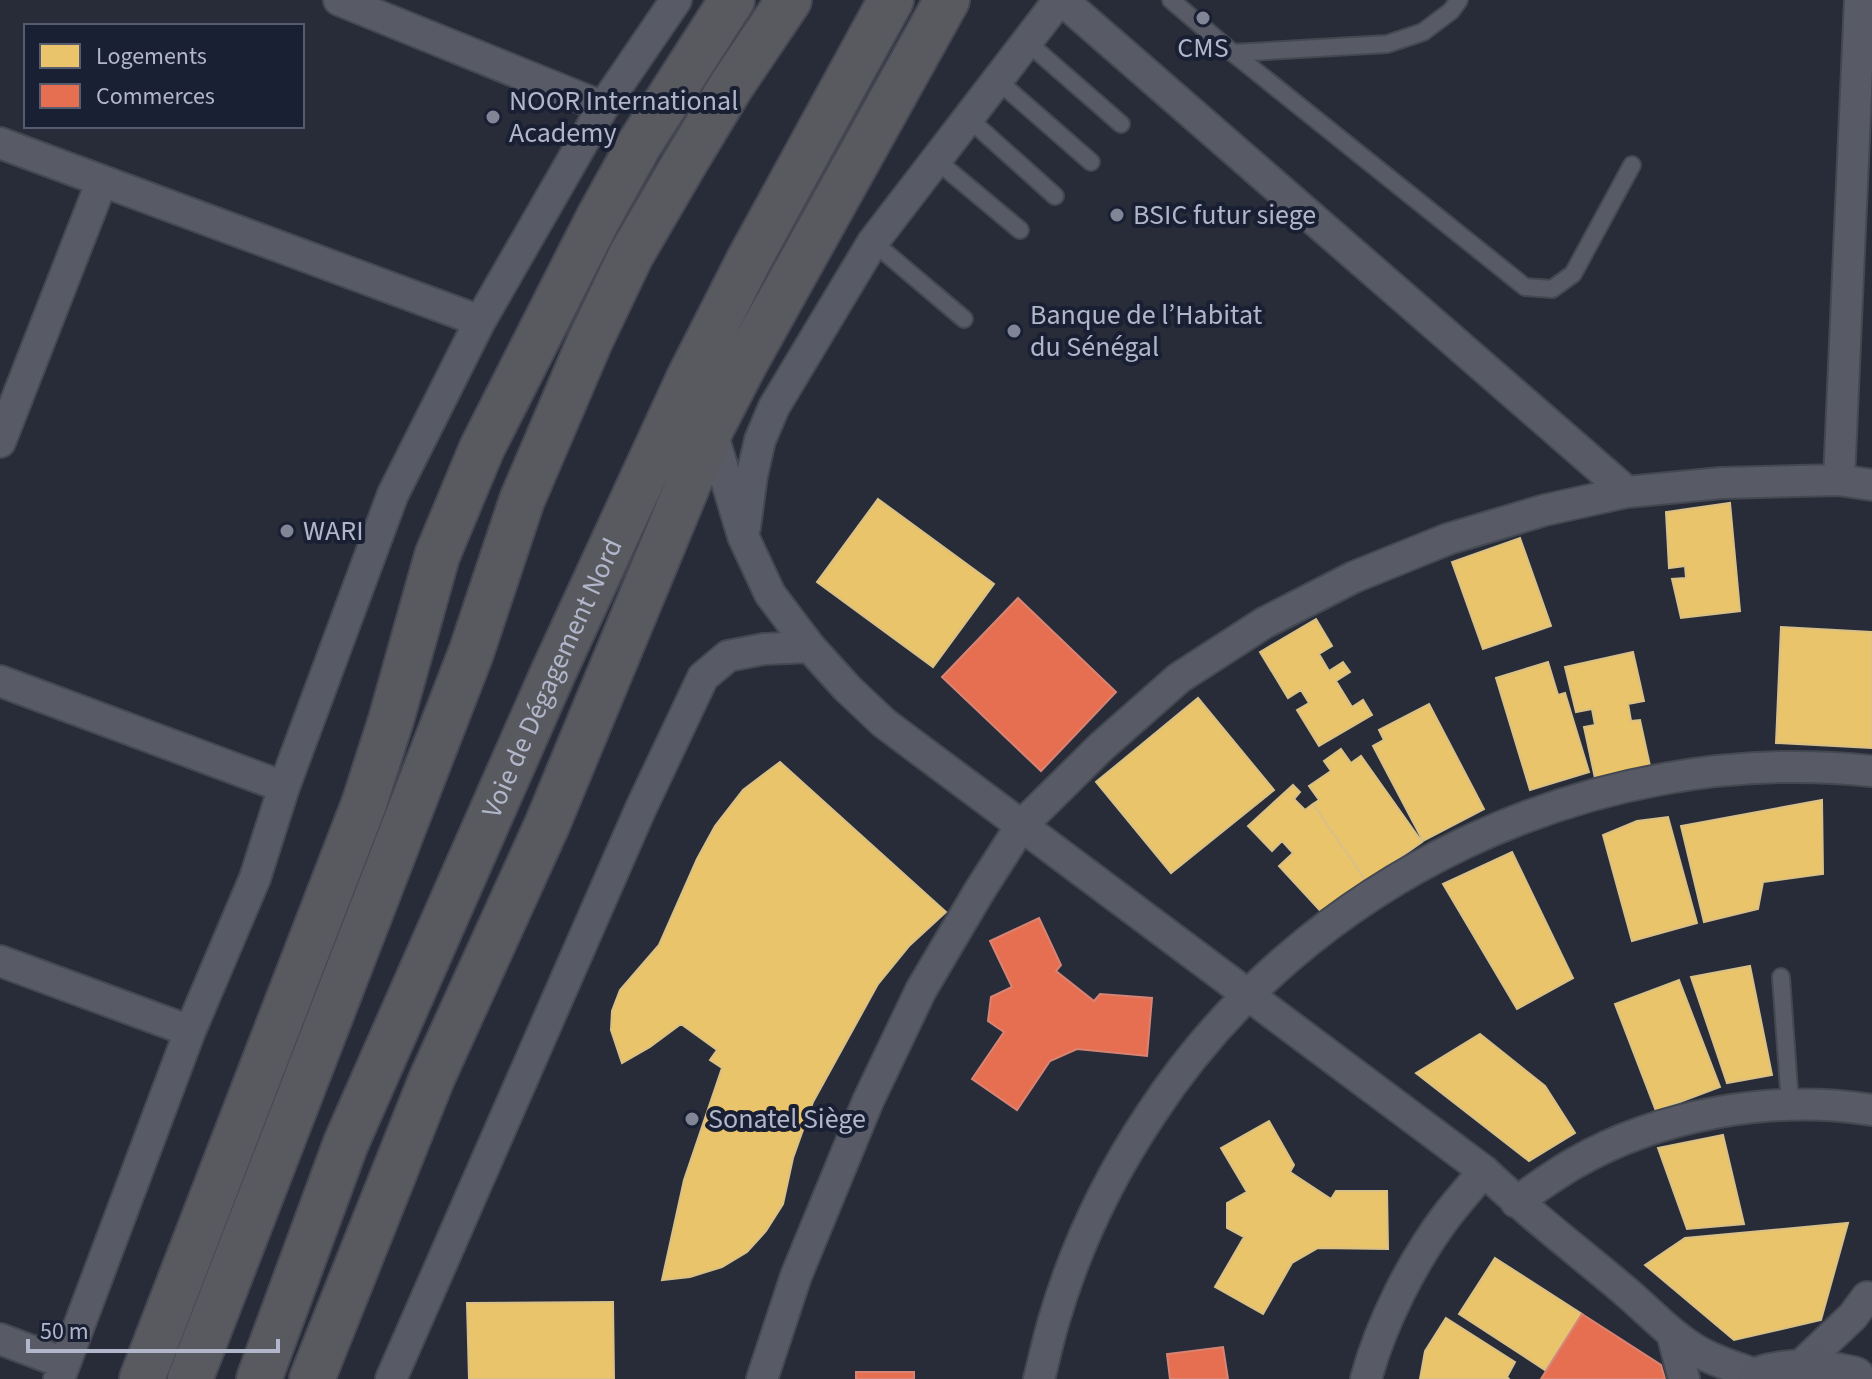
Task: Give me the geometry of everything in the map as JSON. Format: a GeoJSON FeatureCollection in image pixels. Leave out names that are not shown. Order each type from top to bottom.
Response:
{"type":"FeatureCollection","features":[{"type":"Feature","properties":{"kind":"highway"},"geometry":{"type":"LineString","coordinates":[[142,1379],[364,804],[437,556],[482,448],[639,145],[732,0]]}},
{"type":"Feature","properties":{"kind":"highway"},"geometry":{"type":"LineString","coordinates":[[190,1379],[471,653],[522,500],[590,341],[631,255],[731,86],[789,0]]}},
{"type":"Feature","properties":{"kind":"highway","name":"Voie de Dégagement Nord"},"geometry":{"type":"LineString","coordinates":[[259,1379],[346,1143],[553,673],[689,378],[891,0]]}},
{"type":"Feature","properties":{"kind":"highway"},"geometry":{"type":"LineString","coordinates":[[312,1379],[432,1078],[553,810],[711,429],[752,349],[947,0]]}},
{"type":"Feature","properties":{"kind":"highway"},"geometry":{"type":"LineString","coordinates":[[391,720],[522,500]]}},
{"type":"Feature","properties":{"kind":"highway"},"geometry":{"type":"LineString","coordinates":[[496,938],[553,673]]}},
{"type":"Feature","properties":{"kind":"street"},"geometry":{"type":"LineString","coordinates":[[339,0],[603,107]]}},
{"type":"Feature","properties":{"kind":"street"},"geometry":{"type":"LineString","coordinates":[[0,1339],[62,1371],[190,1031],[255,878],[284,787],[393,494],[480,321],[603,107],[676,0]]}},
{"type":"Feature","properties":{"kind":"street"},"geometry":{"type":"LineString","coordinates":[[743,536],[760,440],[774,407],[873,242],[1060,0],[1627,492]]}},
{"type":"Feature","properties":{"kind":"street"},"geometry":{"type":"LineString","coordinates":[[1839,480],[1862,186],[1860,0]]}},
{"type":"Feature","properties":{"kind":"street"},"geometry":{"type":"LineString","coordinates":[[0,143],[480,321]]}},
{"type":"Feature","properties":{"kind":"street"},"geometry":{"type":"LineString","coordinates":[[0,442],[6,409],[102,181]]}},
{"type":"Feature","properties":{"kind":"street"},"geometry":{"type":"LineString","coordinates":[[711,429],[743,536],[770,594],[810,647],[884,723],[1484,1171],[1516,1202],[1672,1333],[1702,1354],[1731,1367],[1772,1376],[1831,1374],[1853,1379]]}},
{"type":"Feature","properties":{"kind":"street"},"geometry":{"type":"LineString","coordinates":[[762,1379],[796,1276],[868,1101],[921,990],[980,890],[1021,826],[1102,746],[1179,678],[1264,623],[1354,577],[1448,539],[1545,510],[1627,492],[1721,483],[1839,480],[1872,485]]}},
{"type":"Feature","properties":{"kind":"street"},"geometry":{"type":"LineString","coordinates":[[391,1379],[641,808],[703,677],[728,656],[764,649],[810,647]]}},
{"type":"Feature","properties":{"kind":"street"},"geometry":{"type":"LineString","coordinates":[[0,681],[284,787]]}},
{"type":"Feature","properties":{"kind":"street"},"geometry":{"type":"LineString","coordinates":[[1039,1379],[1054,1320],[1080,1248],[1112,1179],[1151,1113],[1197,1051],[1248,994],[1302,945],[1361,901],[1411,870],[1489,830],[1558,805],[1629,786],[1701,773],[1774,767],[1872,771]]}},
{"type":"Feature","properties":{"kind":"street"},"geometry":{"type":"LineString","coordinates":[[0,961],[190,1031]]}},
{"type":"Feature","properties":{"kind":"street"},"geometry":{"type":"LineString","coordinates":[[1516,1202],[1574,1163],[1637,1134],[1704,1114],[1790,1104],[1842,1105],[1872,1110]]}},
{"type":"Feature","properties":{"kind":"street"},"geometry":{"type":"LineString","coordinates":[[1366,1379],[1390,1314],[1416,1263],[1447,1215],[1484,1171]]}},
{"type":"Feature","properties":{"kind":"street"},"geometry":{"type":"LineString","coordinates":[[1772,1376],[1853,1316],[1870,1287]]}},
{"type":"Feature","properties":{"kind":"street"},"geometry":{"type":"LineString","coordinates":[[1870,1287],[1872,1330]]}},
{"type":"Feature","properties":{"kind":"street"},"geometry":{"type":"LineString","coordinates":[[1672,1333],[1684,1379]]}},
{"type":"Feature","properties":{"kind":"lane"},"geometry":{"type":"LineString","coordinates":[[1171,0],[1525,287],[1552,289],[1573,274],[1632,165]]}},
{"type":"Feature","properties":{"kind":"lane"},"geometry":{"type":"LineString","coordinates":[[1233,53],[1387,44],[1423,32],[1451,11],[1459,0]]}},
{"type":"Feature","properties":{"kind":"lane"},"geometry":{"type":"LineString","coordinates":[[1027,42],[1121,124]]}},
{"type":"Feature","properties":{"kind":"lane"},"geometry":{"type":"LineString","coordinates":[[997,80],[1091,162]]}},
{"type":"Feature","properties":{"kind":"lane"},"geometry":{"type":"LineString","coordinates":[[968,118],[1055,196]]}},
{"type":"Feature","properties":{"kind":"lane"},"geometry":{"type":"LineString","coordinates":[[936,160],[1020,230]]}},
{"type":"Feature","properties":{"kind":"lane"},"geometry":{"type":"LineString","coordinates":[[873,242],[964,319]]}},
{"type":"Feature","properties":{"kind":"lane"},"geometry":{"type":"LineString","coordinates":[[1781,977],[1790,1104]]}},
{"type":"Feature","properties":{"kind":"building: Logements"},"geometry":{"type":"Polygon","coordinates":[[[878,499],[994,584],[933,667],[817,582],[878,499]]]}},
{"type":"Feature","properties":{"kind":"building: Logements"},"geometry":{"type":"Polygon","coordinates":[[[1730,503],[1740,611],[1681,618],[1672,579],[1686,578],[1685,566],[1669,568],[1666,512],[1730,503]]]}},
{"type":"Feature","properties":{"kind":"building: Logements"},"geometry":{"type":"Polygon","coordinates":[[[1520,538],[1551,626],[1483,649],[1452,562],[1520,538]]]}},
{"type":"Feature","properties":{"kind":"building: Logements"},"geometry":{"type":"Polygon","coordinates":[[[1316,619],[1332,646],[1319,654],[1329,671],[1343,662],[1350,672],[1336,681],[1352,707],[1363,700],[1372,715],[1319,746],[1297,710],[1309,703],[1301,690],[1288,698],[1260,652],[1316,619]]]}},
{"type":"Feature","properties":{"kind":"building: Logements"},"geometry":{"type":"Polygon","coordinates":[[[1781,627],[1872,632],[1872,748],[1776,743],[1781,627]]]}},
{"type":"Feature","properties":{"kind":"building: Logements"},"geometry":{"type":"Polygon","coordinates":[[[1633,652],[1644,701],[1628,704],[1631,721],[1640,720],[1650,766],[1595,778],[1584,727],[1595,725],[1592,709],[1576,712],[1565,667],[1633,652]]]}},
{"type":"Feature","properties":{"kind":"building: Logements"},"geometry":{"type":"Polygon","coordinates":[[[1548,662],[1558,695],[1565,693],[1589,772],[1530,790],[1496,678],[1548,662]]]}},
{"type":"Feature","properties":{"kind":"building: Logements"},"geometry":{"type":"Polygon","coordinates":[[[1198,698],[1274,790],[1171,873],[1096,782],[1198,698]]]}},
{"type":"Feature","properties":{"kind":"building: Logements"},"geometry":{"type":"Polygon","coordinates":[[[1429,704],[1484,809],[1423,841],[1373,746],[1384,740],[1379,730],[1429,704]]]}},
{"type":"Feature","properties":{"kind":"building: Logements"},"geometry":{"type":"Polygon","coordinates":[[[1341,749],[1351,763],[1361,756],[1422,842],[1366,881],[1313,804],[1319,800],[1309,786],[1331,771],[1324,761],[1341,749]]]}},
{"type":"Feature","properties":{"kind":"building: Logements"},"geometry":{"type":"Polygon","coordinates":[[[780,762],[946,912],[909,946],[878,984],[813,1102],[793,1158],[783,1204],[766,1231],[747,1252],[722,1267],[690,1277],[662,1280],[684,1180],[722,1068],[710,1060],[717,1050],[681,1024],[622,1063],[611,1030],[612,1011],[620,990],[659,945],[715,826],[743,790],[780,762]]]}},
{"type":"Feature","properties":{"kind":"building: Logements"},"geometry":{"type":"Polygon","coordinates":[[[1293,785],[1300,792],[1294,799],[1305,810],[1313,804],[1366,881],[1327,918],[1279,866],[1293,853],[1282,841],[1272,851],[1248,826],[1293,785]]]}},
{"type":"Feature","properties":{"kind":"building: Logements"},"geometry":{"type":"Polygon","coordinates":[[[1822,800],[1823,874],[1763,882],[1758,909],[1704,922],[1681,826],[1822,800]]]}},
{"type":"Feature","properties":{"kind":"building: Logements"},"geometry":{"type":"Polygon","coordinates":[[[1668,817],[1697,923],[1632,941],[1603,835],[1637,821],[1668,817]]]}},
{"type":"Feature","properties":{"kind":"building: Logements"},"geometry":{"type":"Polygon","coordinates":[[[1512,852],[1573,978],[1517,1009],[1443,884],[1512,852]]]}},
{"type":"Feature","properties":{"kind":"building: Logements"},"geometry":{"type":"Polygon","coordinates":[[[1750,966],[1772,1075],[1727,1083],[1691,977],[1750,966]]]}},
{"type":"Feature","properties":{"kind":"building: Logements"},"geometry":{"type":"Polygon","coordinates":[[[1679,980],[1720,1087],[1656,1111],[1615,1004],[1679,980]]]}},
{"type":"Feature","properties":{"kind":"building: Logements"},"geometry":{"type":"Polygon","coordinates":[[[1480,1034],[1545,1086],[1575,1133],[1529,1161],[1416,1073],[1480,1034]]]}},
{"type":"Feature","properties":{"kind":"building: Logements"},"geometry":{"type":"Polygon","coordinates":[[[1269,1121],[1294,1165],[1290,1172],[1331,1199],[1336,1191],[1387,1191],[1388,1249],[1318,1248],[1292,1263],[1263,1314],[1215,1287],[1244,1237],[1227,1228],[1227,1203],[1247,1192],[1221,1148],[1269,1121]]]}},
{"type":"Feature","properties":{"kind":"building: Logements"},"geometry":{"type":"Polygon","coordinates":[[[1723,1135],[1744,1224],[1687,1229],[1658,1148],[1723,1135]]]}},
{"type":"Feature","properties":{"kind":"building: Logements"},"geometry":{"type":"Polygon","coordinates":[[[1848,1223],[1821,1320],[1734,1340],[1645,1265],[1685,1238],[1848,1223]]]}},
{"type":"Feature","properties":{"kind":"building: Logements"},"geometry":{"type":"Polygon","coordinates":[[[1495,1258],[1582,1314],[1545,1370],[1459,1314],[1495,1258]]]}},
{"type":"Feature","properties":{"kind":"building: Logements"},"geometry":{"type":"Polygon","coordinates":[[[613,1302],[614,1379],[469,1379],[467,1303],[613,1302]]]}},
{"type":"Feature","properties":{"kind":"building: Logements"},"geometry":{"type":"Polygon","coordinates":[[[1446,1318],[1515,1362],[1507,1377],[1509,1379],[1420,1379],[1425,1351],[1446,1318]]]}},
{"type":"Feature","properties":{"kind":"building: Commerces"},"geometry":{"type":"Polygon","coordinates":[[[1018,598],[1116,692],[1041,771],[942,677],[1018,598]]]}},
{"type":"Feature","properties":{"kind":"building: Commerces"},"geometry":{"type":"Polygon","coordinates":[[[1039,918],[1061,965],[1056,971],[1094,1001],[1100,994],[1152,998],[1147,1056],[1077,1049],[1050,1061],[1017,1110],[972,1079],[1004,1032],[988,1021],[991,997],[1012,987],[990,941],[1039,918]]]}},
{"type":"Feature","properties":{"kind":"building: Commerces"},"geometry":{"type":"Polygon","coordinates":[[[1582,1314],[1661,1365],[1665,1379],[1541,1379],[1582,1314]]]}},
{"type":"Feature","properties":{"kind":"building: Commerces"},"geometry":{"type":"Polygon","coordinates":[[[1223,1347],[1228,1379],[1170,1379],[1167,1354],[1223,1347]]]}},
{"type":"Feature","properties":{"kind":"building: Commerces"},"geometry":{"type":"Polygon","coordinates":[[[856,1372],[914,1372],[914,1379],[856,1379],[856,1372]]]}},
{"type":"Feature","properties":{"kind":"place","name":"CMS"},"geometry":{"type":"Point","coordinates":[1203,18]}},
{"type":"Feature","properties":{"kind":"place","name":"NOOR International Academy"},"geometry":{"type":"Point","coordinates":[493,117]}},
{"type":"Feature","properties":{"kind":"place","name":"BSIC futur siege"},"geometry":{"type":"Point","coordinates":[1117,215]}},
{"type":"Feature","properties":{"kind":"place","name":"Banque de l’Habitat du Sénégal"},"geometry":{"type":"Point","coordinates":[1014,331]}},
{"type":"Feature","properties":{"kind":"place","name":"WARI"},"geometry":{"type":"Point","coordinates":[287,531]}},
{"type":"Feature","properties":{"kind":"place","name":"Sonatel Siège"},"geometry":{"type":"Point","coordinates":[692,1119]}}]}
